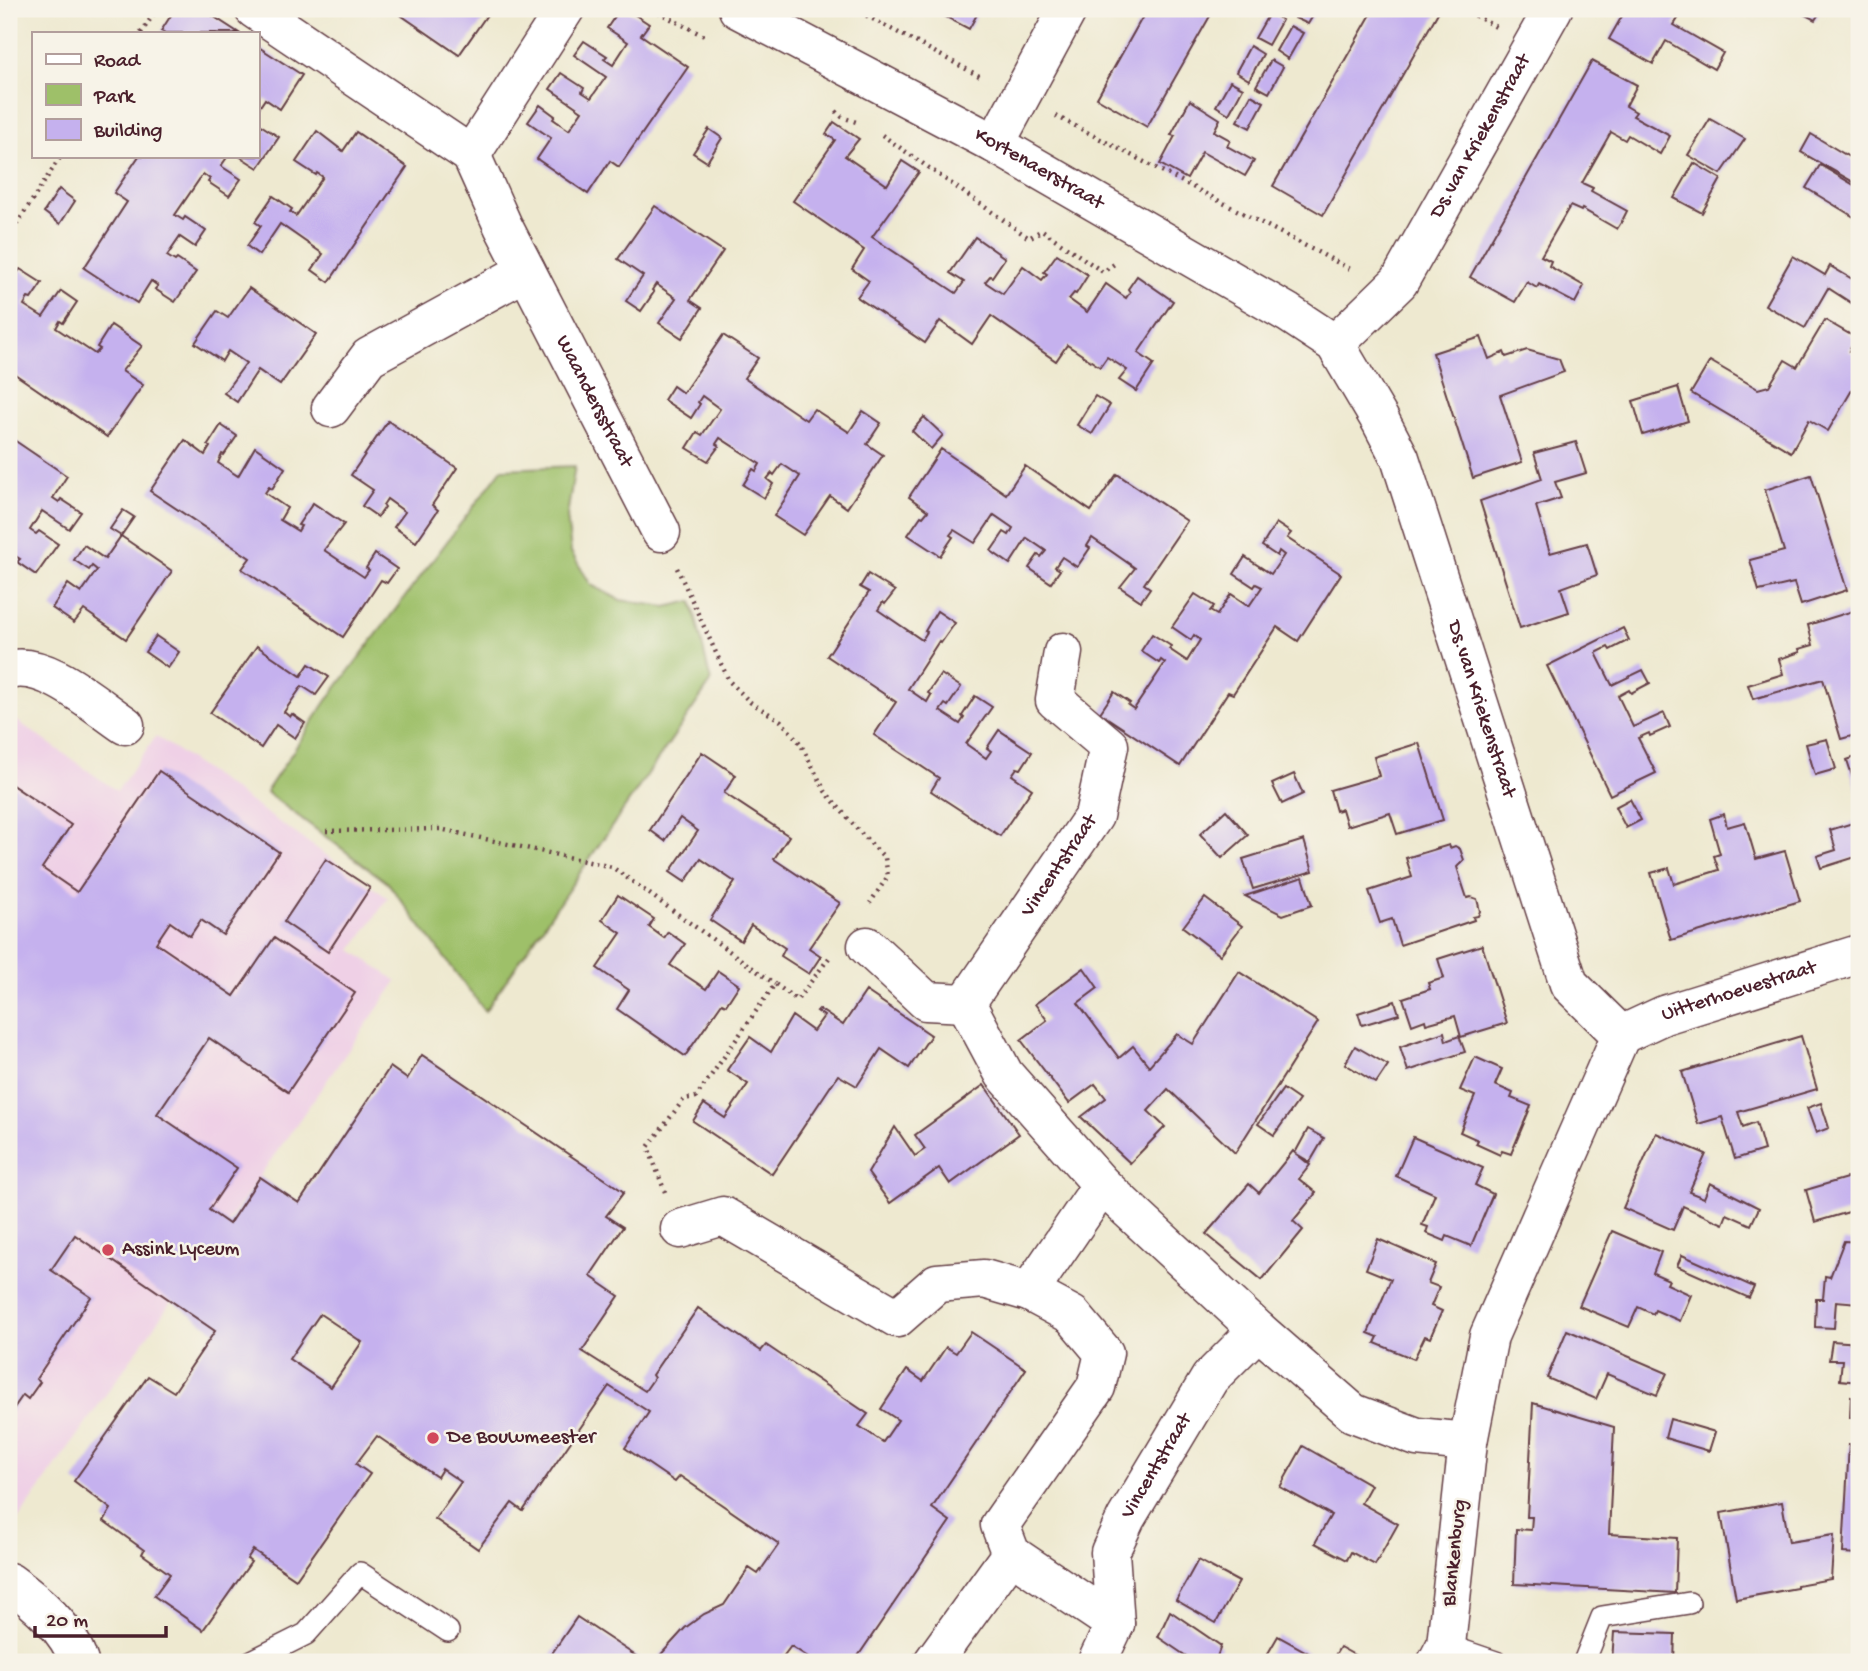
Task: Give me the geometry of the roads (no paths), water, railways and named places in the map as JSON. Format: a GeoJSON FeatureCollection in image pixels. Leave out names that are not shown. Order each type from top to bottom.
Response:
{"type":"FeatureCollection","features":[{"type":"Feature","properties":{"kind":"street"},"geometry":{"type":"LineString","coordinates":[[254,9],[471,155],[565,9]]}},
{"type":"Feature","properties":{"kind":"street","name":"Kortenaerstraat"},"geometry":{"type":"LineString","coordinates":[[738,9],[995,144],[1288,313],[1335,344]]}},
{"type":"Feature","properties":{"kind":"street"},"geometry":{"type":"LineString","coordinates":[[995,144],[1068,9]]}},
{"type":"Feature","properties":{"kind":"street","name":"Ds.van Kriekenstraat"},"geometry":{"type":"LineString","coordinates":[[1553,9],[1399,282],[1335,344],[1400,458],[1569,984],[1621,1035]]}},
{"type":"Feature","properties":{"kind":"street","name":"Waandersstraat"},"geometry":{"type":"LineString","coordinates":[[471,155],[526,271],[661,532]]}},
{"type":"Feature","properties":{"kind":"street"},"geometry":{"type":"LineString","coordinates":[[331,408],[369,356],[526,271]]}},
{"type":"Feature","properties":{"kind":"street","name":"Vincentstraat"},"geometry":{"type":"LineString","coordinates":[[966,1003],[1094,816],[1109,746],[1055,700],[1063,652]]}},
{"type":"Feature","properties":{"kind":"street"},"geometry":{"type":"LineString","coordinates":[[9,670],[22,667],[48,674],[125,725]]}},
{"type":"Feature","properties":{"kind":"street"},"geometry":{"type":"LineString","coordinates":[[867,946],[926,1001],[966,1003],[1004,1074],[1102,1185],[1258,1330],[1353,1413],[1417,1437],[1468,1442],[1489,1336],[1621,1035]]}},
{"type":"Feature","properties":{"kind":"street","name":"Uitterhoevestraat"},"geometry":{"type":"LineString","coordinates":[[1621,1035],[1664,1014],[1859,954]]}},
{"type":"Feature","properties":{"kind":"street"},"geometry":{"type":"LineString","coordinates":[[1029,1292],[1102,1185]]}},
{"type":"Feature","properties":{"kind":"street"},"geometry":{"type":"LineString","coordinates":[[680,1229],[723,1216],[897,1318],[937,1283],[984,1279],[1029,1292],[1072,1315],[1104,1353],[1096,1387],[1000,1525],[1011,1554],[1115,1623]]}},
{"type":"Feature","properties":{"kind":"street","name":"Vincentstraat"},"geometry":{"type":"LineString","coordinates":[[1097,1662],[1115,1623],[1110,1552],[1210,1378],[1258,1330]]}},
{"type":"Feature","properties":{"kind":"street","name":"Blankenburg"},"geometry":{"type":"LineString","coordinates":[[1441,1654],[1468,1442]]}},
{"type":"Feature","properties":{"kind":"street"},"geometry":{"type":"LineString","coordinates":[[933,1662],[1011,1554]]}},
{"type":"Feature","properties":{"kind":"street"},"geometry":{"type":"LineString","coordinates":[[9,1582],[38,1602],[74,1648],[79,1662]]}},
{"type":"Feature","properties":{"kind":"lane"},"geometry":{"type":"LineString","coordinates":[[250,1662],[306,1634],[360,1573],[448,1631]]}},
{"type":"Feature","properties":{"kind":"lane"},"geometry":{"type":"LineString","coordinates":[[1584,1662],[1602,1617],[1689,1603]]}},
{"type":"Feature","properties":{"kind":"lane"},"geometry":{"type":"LineString","coordinates":[[1441,1654],[1496,1662]]}},
{"type":"Feature","properties":{"kind":"place","name":"Assink Lyceum"},"geometry":{"type":"Point","coordinates":[108,1250]}},
{"type":"Feature","properties":{"kind":"place","name":"De Bouwmeester"},"geometry":{"type":"Point","coordinates":[433,1438]}}]}
